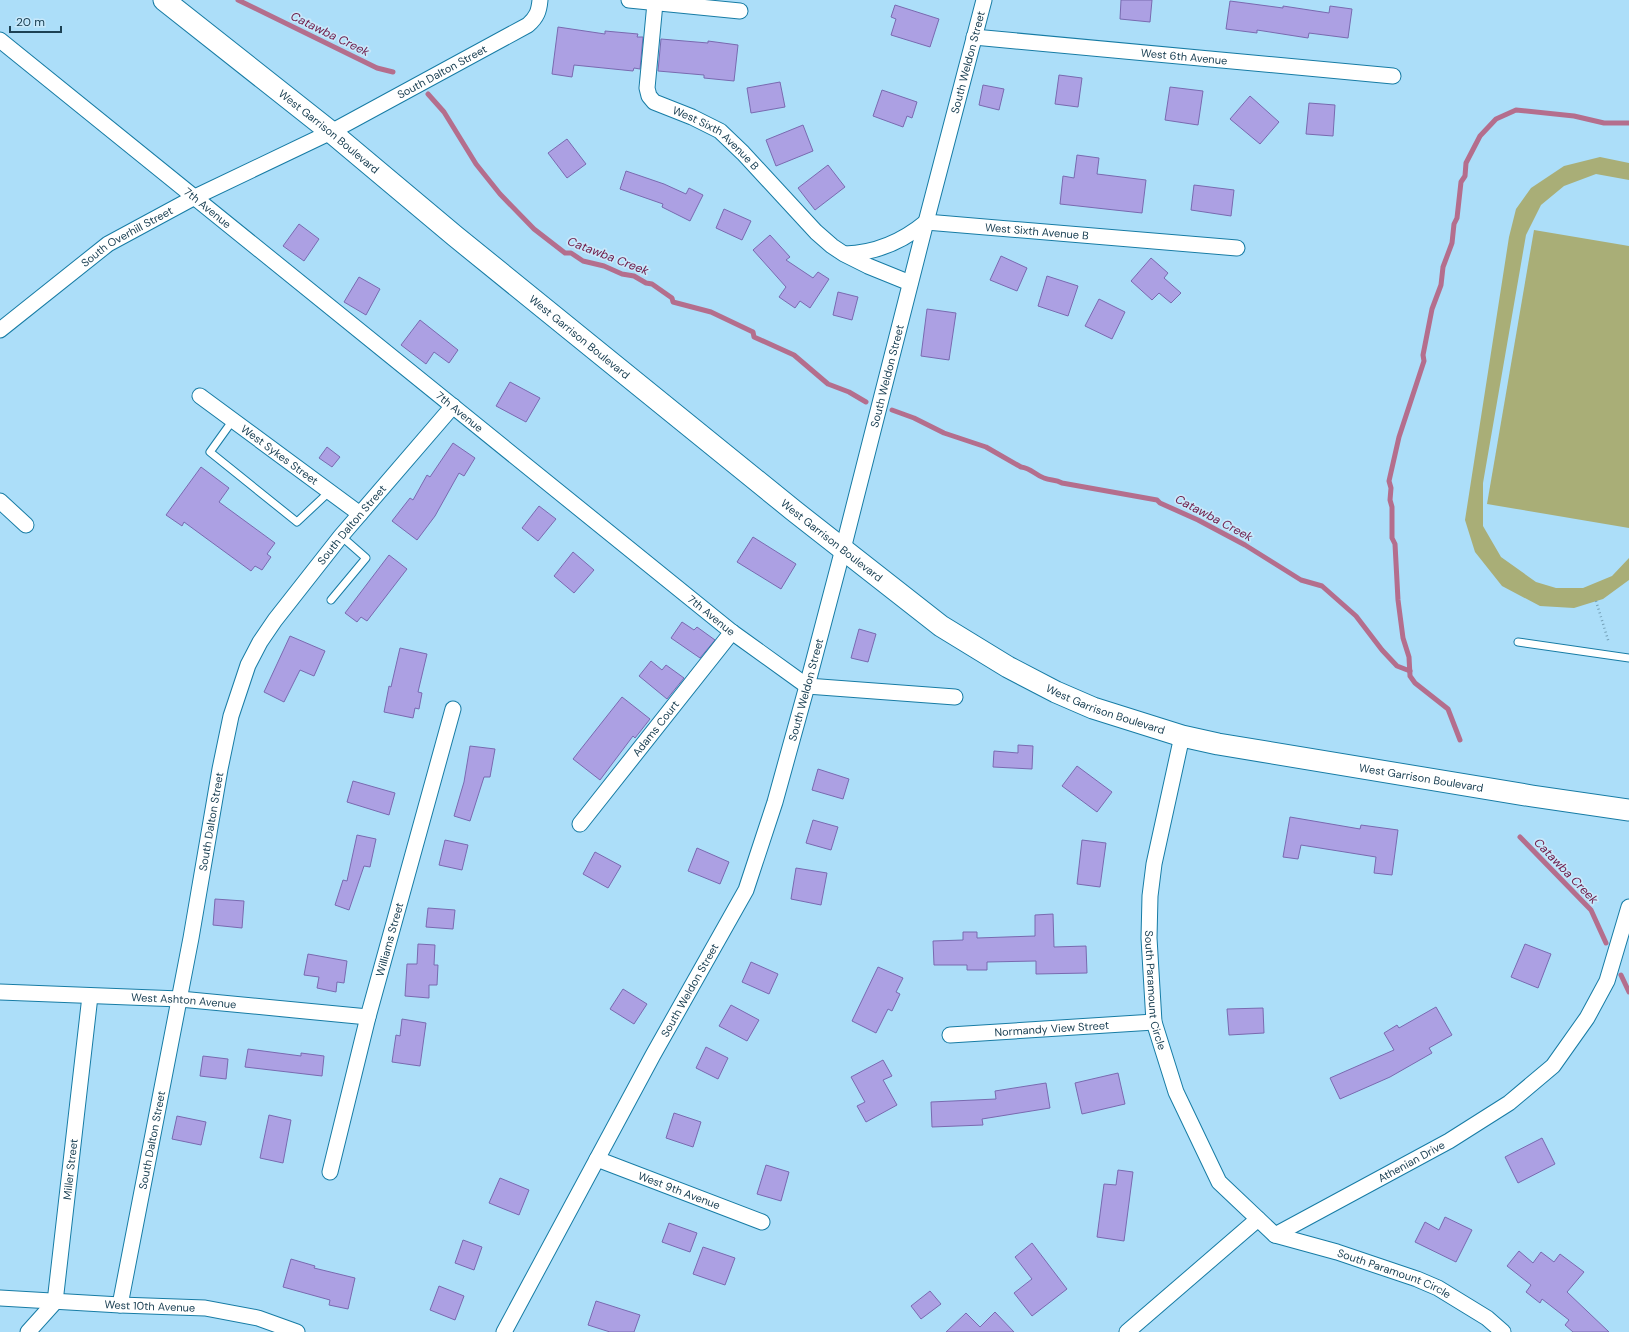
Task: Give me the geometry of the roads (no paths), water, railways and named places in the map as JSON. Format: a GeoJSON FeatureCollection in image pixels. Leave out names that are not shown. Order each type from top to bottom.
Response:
{"type":"FeatureCollection","features":[{"type":"Feature","properties":{"kind":"main road","name":"West Garrison Boulevard"},"geometry":{"type":"LineString","coordinates":[[164,0],[331,132],[455,236],[843,549],[941,626],[1008,667],[1056,692],[1093,708],[1182,736],[1218,744],[1518,794],[1629,810]]}},
{"type":"Feature","properties":{"kind":"street","name":"South Dalton Street"},"geometry":{"type":"LineString","coordinates":[[331,132],[528,25],[535,19],[540,0]]}},
{"type":"Feature","properties":{"kind":"street"},"geometry":{"type":"LineString","coordinates":[[629,0],[740,11]]}},
{"type":"Feature","properties":{"kind":"street","name":"South Weldon Street"},"geometry":{"type":"LineString","coordinates":[[504,1332],[656,1048],[746,890],[776,802],[843,549],[910,282],[984,0]]}},
{"type":"Feature","properties":{"kind":"street","name":"West Sixth Avenue B"},"geometry":{"type":"LineString","coordinates":[[656,3],[647,88],[649,96],[654,102],[692,117],[720,131],[743,153],[816,232],[844,254],[910,282]]}},
{"type":"Feature","properties":{"kind":"street","name":"West 6th Avenue"},"geometry":{"type":"LineString","coordinates":[[974,37],[1393,76]]}},
{"type":"Feature","properties":{"kind":"street","name":"7th Avenue"},"geometry":{"type":"LineString","coordinates":[[0,40],[732,632],[807,686]]}},
{"type":"Feature","properties":{"kind":"street","name":"South Overhill Street"},"geometry":{"type":"LineString","coordinates":[[0,330],[108,244],[195,197],[331,132]]}},
{"type":"Feature","properties":{"kind":"street"},"geometry":{"type":"LineString","coordinates":[[844,254],[867,252],[885,247],[910,234],[926,222]]}},
{"type":"Feature","properties":{"kind":"street","name":"West Sixth Avenue B"},"geometry":{"type":"LineString","coordinates":[[926,222],[1237,248]]}},
{"type":"Feature","properties":{"kind":"street","name":"West Sykes Street"},"geometry":{"type":"LineString","coordinates":[[200,396],[360,514]]}},
{"type":"Feature","properties":{"kind":"street","name":"South Dalton Street"},"geometry":{"type":"LineString","coordinates":[[120,1305],[180,999],[220,769],[231,716],[248,665],[260,642],[341,536],[453,406]]}},
{"type":"Feature","properties":{"kind":"street"},"geometry":{"type":"LineString","coordinates":[[0,501],[26,524]]}},
{"type":"Feature","properties":{"kind":"street","name":"Adams Court"},"geometry":{"type":"LineString","coordinates":[[580,824],[732,632]]}},
{"type":"Feature","properties":{"kind":"street"},"geometry":{"type":"LineString","coordinates":[[807,686],[955,697]]}},
{"type":"Feature","properties":{"kind":"street","name":"Williams Street"},"geometry":{"type":"LineString","coordinates":[[330,1172],[368,1017],[453,709]]}},
{"type":"Feature","properties":{"kind":"street","name":"South Paramount Circle"},"geometry":{"type":"LineString","coordinates":[[1182,736],[1154,864],[1150,896],[1149,938],[1154,1022],[1176,1092],[1219,1182],[1258,1219]]}},
{"type":"Feature","properties":{"kind":"street","name":"Athenian Drive"},"geometry":{"type":"LineString","coordinates":[[1275,1235],[1449,1141],[1509,1103],[1553,1066],[1588,1018],[1607,981],[1629,907]]}},
{"type":"Feature","properties":{"kind":"street","name":"West Ashton Avenue"},"geometry":{"type":"LineString","coordinates":[[0,992],[180,999],[368,1017]]}},
{"type":"Feature","properties":{"kind":"street","name":"Miller Street"},"geometry":{"type":"LineString","coordinates":[[55,1302],[90,996]]}},
{"type":"Feature","properties":{"kind":"street","name":"Normandy View Street"},"geometry":{"type":"LineString","coordinates":[[950,1036],[1154,1022]]}},
{"type":"Feature","properties":{"kind":"street","name":"West 9th Avenue"},"geometry":{"type":"LineString","coordinates":[[597,1159],[762,1222]]}},
{"type":"Feature","properties":{"kind":"street"},"geometry":{"type":"LineString","coordinates":[[1127,1332],[1258,1219],[1275,1235]]}},
{"type":"Feature","properties":{"kind":"street","name":"South Paramount Circle"},"geometry":{"type":"LineString","coordinates":[[1275,1235],[1337,1252],[1417,1279],[1438,1288],[1487,1318],[1503,1332]]}},
{"type":"Feature","properties":{"kind":"street","name":"West 10th Avenue"},"geometry":{"type":"LineString","coordinates":[[0,1298],[55,1302],[205,1308],[258,1318],[297,1332]]}},
{"type":"Feature","properties":{"kind":"street"},"geometry":{"type":"LineString","coordinates":[[28,1332],[55,1302]]}},
{"type":"Feature","properties":{"kind":"lane"},"geometry":{"type":"LineString","coordinates":[[233,420],[210,452],[297,522],[329,492]]}},
{"type":"Feature","properties":{"kind":"lane"},"geometry":{"type":"LineString","coordinates":[[331,600],[366,558],[341,536]]}},
{"type":"Feature","properties":{"kind":"lane"},"geometry":{"type":"LineString","coordinates":[[1518,642],[1629,658]]}},
{"type":"Feature","properties":{"kind":"waterway","name":"Catawba Creek"},"geometry":{"type":"LineString","coordinates":[[238,0],[377,68],[393,72]]}},
{"type":"Feature","properties":{"kind":"waterway","name":"Catawba Creek"},"geometry":{"type":"LineString","coordinates":[[428,94],[444,112],[476,164],[500,194],[534,229],[565,253],[571,253],[583,261],[604,266],[622,274],[634,276],[646,283],[652,284],[672,298],[673,302],[711,312],[753,332],[754,337],[794,355],[828,384],[849,392],[866,402]]}},
{"type":"Feature","properties":{"kind":"waterway"},"geometry":{"type":"LineString","coordinates":[[1460,740],[1448,709],[1415,683],[1410,676],[1409,657],[1403,638],[1398,600],[1395,544],[1392,538],[1392,507],[1390,500],[1391,488],[1389,481],[1399,437],[1424,361],[1423,355],[1432,309],[1441,285],[1443,267],[1452,243],[1454,224],[1457,218],[1461,182],[1465,176],[1466,163],[1480,136],[1496,119],[1516,110],[1574,116],[1604,123],[1629,123]]}},
{"type":"Feature","properties":{"kind":"waterway","name":"Catawba Creek"},"geometry":{"type":"LineString","coordinates":[[892,410],[914,418],[944,433],[986,447],[1046,479],[1157,500],[1160,503],[1198,520],[1245,545],[1301,580],[1322,586],[1356,616],[1382,650],[1397,666],[1410,671]]}},
{"type":"Feature","properties":{"kind":"waterway","name":"Catawba Creek"},"geometry":{"type":"LineString","coordinates":[[1520,837],[1591,910],[1606,943]]}},
{"type":"Feature","properties":{"kind":"waterway","name":"Catawba Creek"},"geometry":{"type":"LineString","coordinates":[[1621,975],[1629,992]]}}]}
